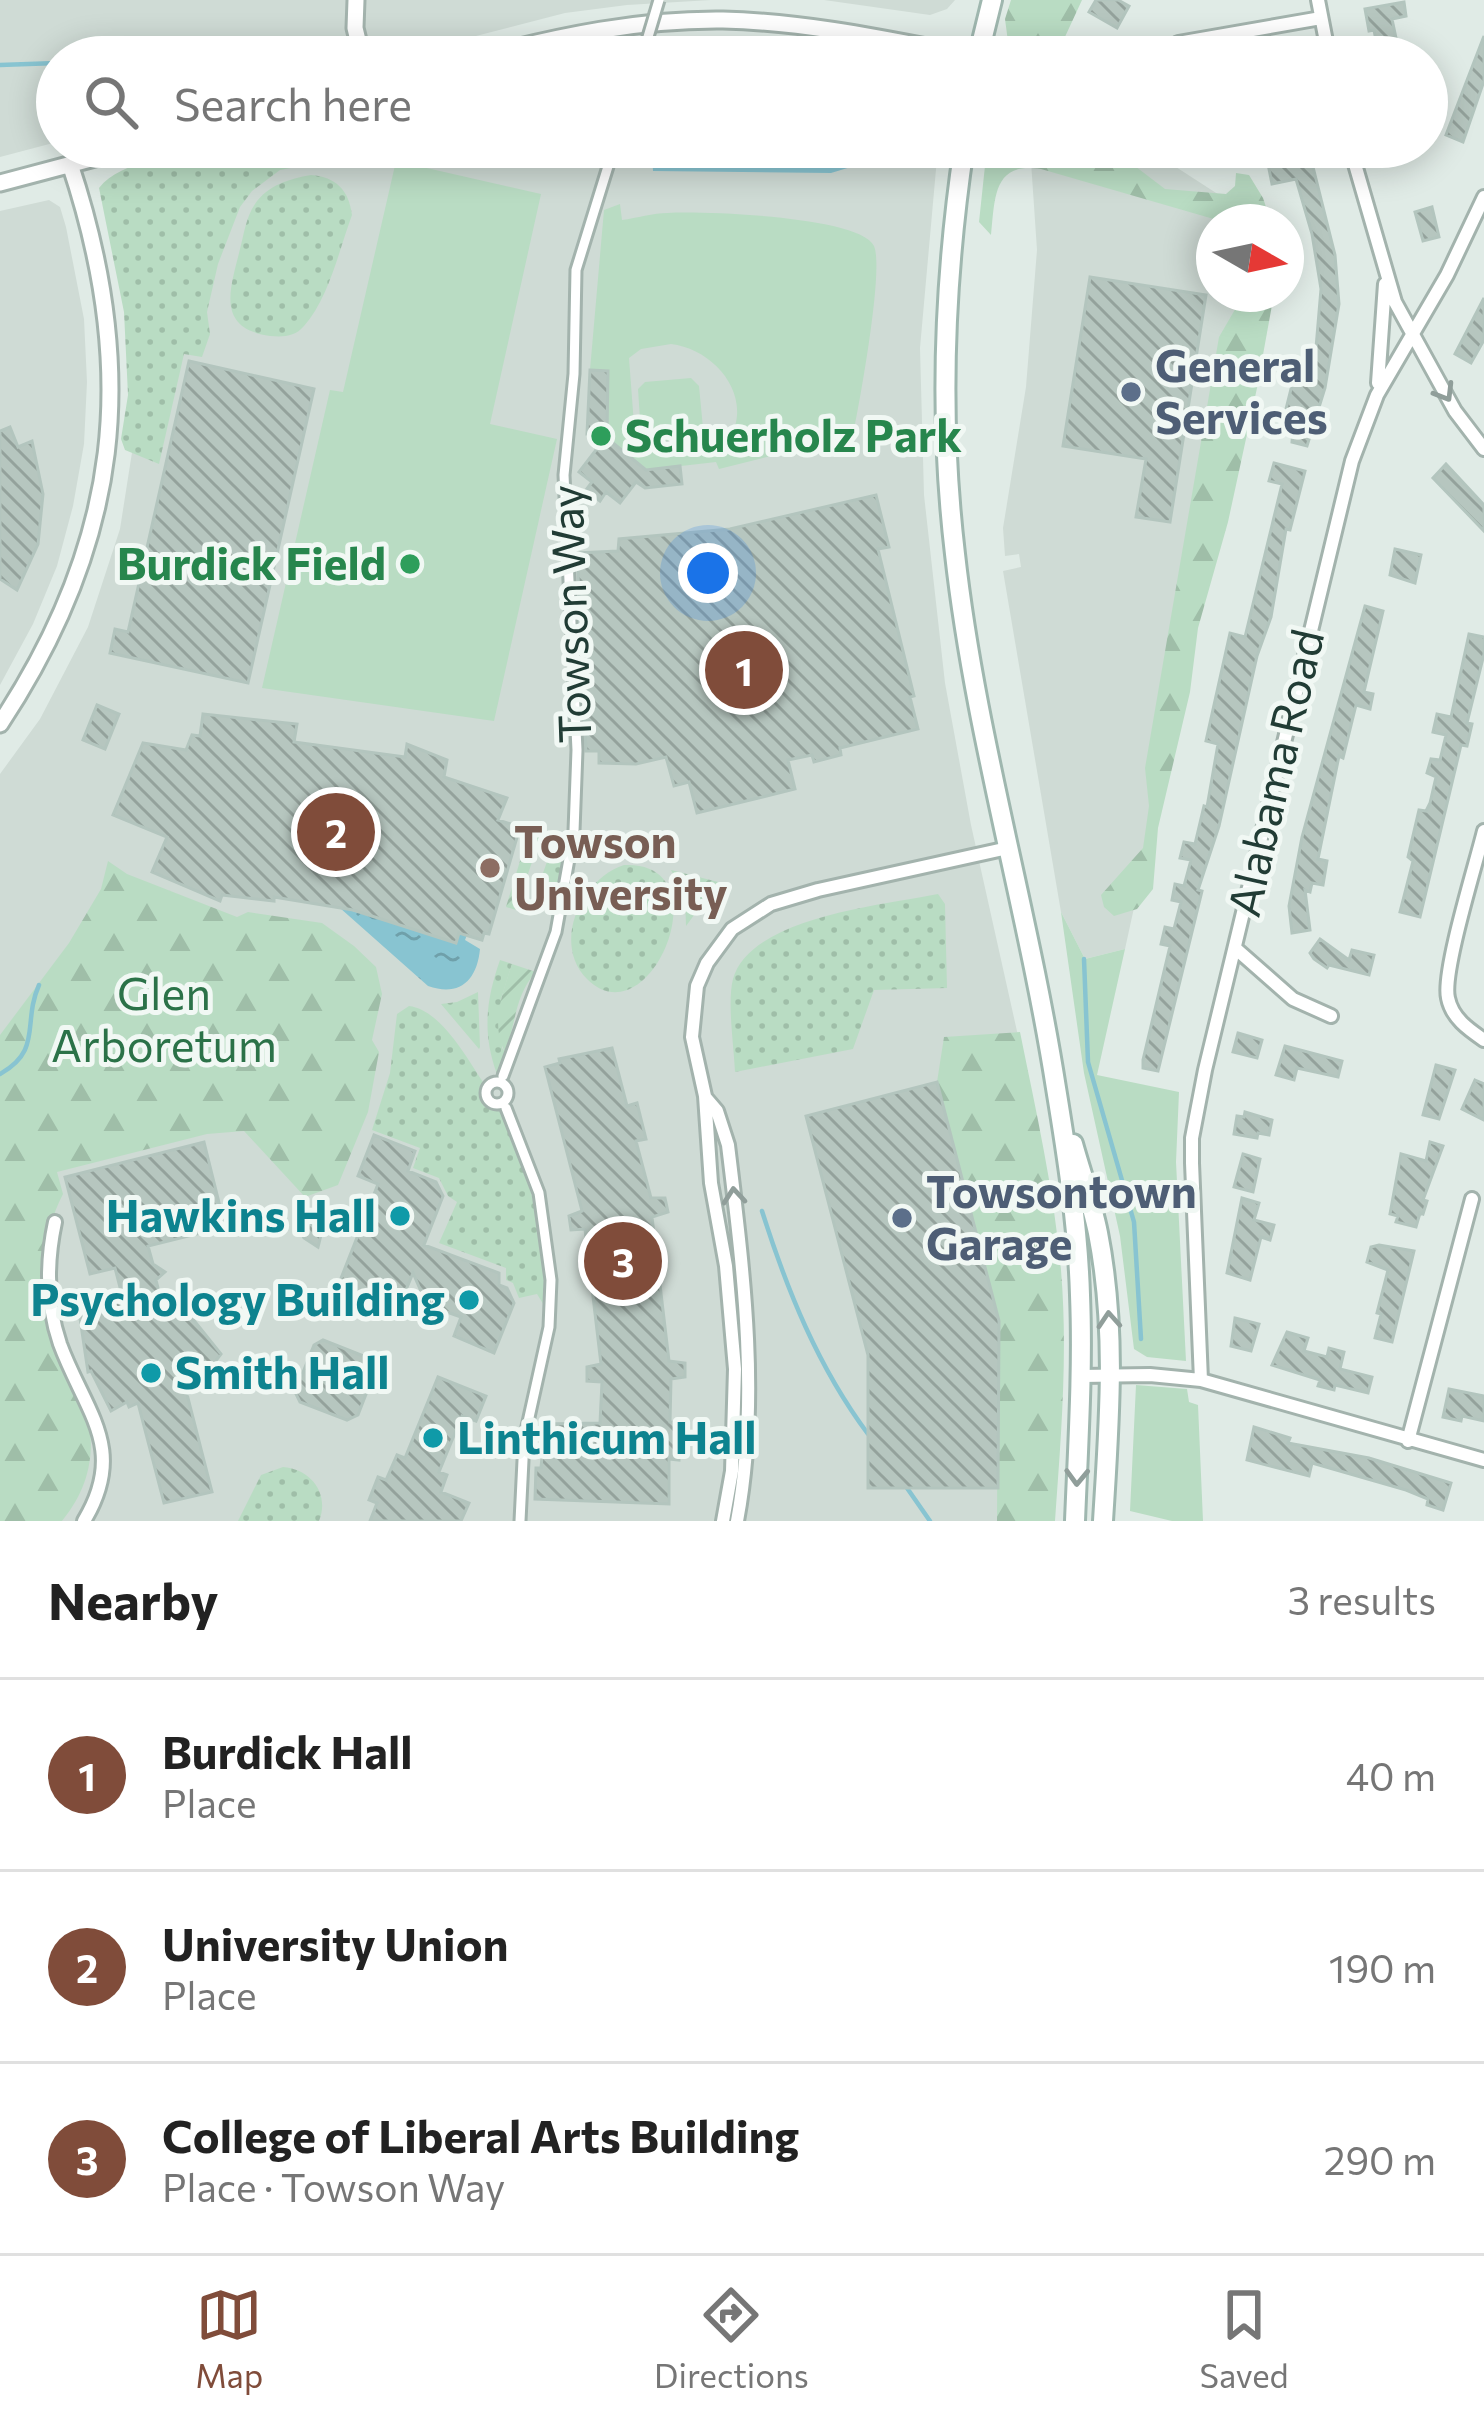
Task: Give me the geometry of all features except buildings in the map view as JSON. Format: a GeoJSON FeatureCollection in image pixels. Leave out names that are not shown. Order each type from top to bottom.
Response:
{"type":"FeatureCollection","features":[{"type":"Feature","properties":{"kind":"main road"},"geometry":{"type":"LineString","coordinates":[[983,36],[992,0]]}},
{"type":"Feature","properties":{"kind":"main road"},"geometry":{"type":"LineString","coordinates":[[962,168],[948,318],[948,486],[965,628],[1056,1087],[1080,1290],[1075,1521]]}},
{"type":"Feature","properties":{"kind":"main road"},"geometry":{"type":"LineString","coordinates":[[1056,1087],[1097,1229],[1108,1298],[1112,1376],[1103,1521]]}},
{"type":"Feature","properties":{"kind":"street"},"geometry":{"type":"LineString","coordinates":[[356,0],[358,36]]}},
{"type":"Feature","properties":{"kind":"street"},"geometry":{"type":"LineString","coordinates":[[648,36],[659,0]]}},
{"type":"Feature","properties":{"kind":"street"},"geometry":{"type":"LineString","coordinates":[[1318,0],[1325,36]]}},
{"type":"Feature","properties":{"kind":"street"},"geometry":{"type":"LineString","coordinates":[[1218,36],[1321,18]]}},
{"type":"Feature","properties":{"kind":"street"},"geometry":{"type":"LineString","coordinates":[[571,36],[722,20],[864,36]]}},
{"type":"Feature","properties":{"kind":"street"},"geometry":{"type":"LineString","coordinates":[[0,183],[55,168]]}},
{"type":"Feature","properties":{"kind":"street"},"geometry":{"type":"LineString","coordinates":[[0,724],[36,669],[70,595],[92,531],[106,462],[111,377],[107,310],[93,237],[71,168]]}},
{"type":"Feature","properties":{"kind":"street","name":"Towson Way"},"geometry":{"type":"LineString","coordinates":[[503,1076],[556,932],[568,880],[576,783],[564,475],[576,270],[608,168]]}},
{"type":"Feature","properties":{"kind":"street"},"geometry":{"type":"LineString","coordinates":[[1356,168],[1385,277],[1410,334],[1484,449]]}},
{"type":"Feature","properties":{"kind":"street","name":"Alabama Road"},"geometry":{"type":"LineString","coordinates":[[1201,1380],[1192,1138],[1234,948],[1352,461],[1377,395],[1448,274],[1484,196]]}},
{"type":"Feature","properties":{"kind":"street"},"geometry":{"type":"LineString","coordinates":[[1377,395],[1385,277]]}},
{"type":"Feature","properties":{"kind":"street"},"geometry":{"type":"LineString","coordinates":[[1484,831],[1446,974],[1448,1001],[1460,1023],[1484,1040]]}},
{"type":"Feature","properties":{"kind":"street"},"geometry":{"type":"LineString","coordinates":[[722,1521],[735,1432],[735,1369],[705,1096],[692,1037],[693,1010],[707,963],[732,929],[792,897],[1008,848]]}},
{"type":"Feature","properties":{"kind":"street"},"geometry":{"type":"LineString","coordinates":[[1234,948],[1293,998],[1331,1016]]}},
{"type":"Feature","properties":{"kind":"street"},"geometry":{"type":"LineString","coordinates":[[705,1096],[717,1112],[728,1145],[749,1376],[750,1438],[737,1521]]}},
{"type":"Feature","properties":{"kind":"street"},"geometry":{"type":"LineString","coordinates":[[501,1106],[539,1193],[551,1273],[549,1327],[524,1440],[520,1521]]}},
{"type":"Feature","properties":{"kind":"street"},"geometry":{"type":"LineString","coordinates":[[1408,1441],[1472,1198]]}},
{"type":"Feature","properties":{"kind":"street"},"geometry":{"type":"LineString","coordinates":[[56,1222],[47,1270],[53,1316],[61,1346],[95,1418],[105,1463],[102,1488],[85,1521]]}},
{"type":"Feature","properties":{"kind":"street"},"geometry":{"type":"LineString","coordinates":[[1081,1376],[1201,1380],[1484,1460]]}},
{"type":"Feature","properties":{"kind":"shaded area"},"geometry":{"type":"Polygon","coordinates":[[[0,0],[711,0],[565,13],[476,36],[36,36],[36,148],[0,157],[0,0]]]}},
{"type":"Feature","properties":{"kind":"shaded area"},"geometry":{"type":"Polygon","coordinates":[[[824,0],[955,0],[947,9],[930,15],[824,0]]]}},
{"type":"Feature","properties":{"kind":"shaded area","name":"Towson University"},"geometry":{"type":"Polygon","coordinates":[[[241,168],[936,168],[920,348],[924,495],[945,683],[971,825],[1035,1112],[1053,1521],[0,1521],[0,774],[40,719],[88,627],[120,529],[136,427],[241,168]]]}},
{"type":"Feature","properties":{"kind":"shaded area"},"geometry":{"type":"Polygon","coordinates":[[[1031,168],[1177,168],[1233,204],[1196,204],[1196,312],[1264,312],[1125,949],[1085,959],[1061,912],[1003,571],[1021,567],[1019,554],[1005,556],[1003,528],[1026,387],[1037,250],[1031,168]]]}},
{"type":"Feature","properties":{"kind":"shaded area"},"geometry":{"type":"Polygon","coordinates":[[[49,200],[60,207],[66,227],[84,319],[84,444],[57,566],[0,685],[0,211],[49,200]]]}},
{"type":"Feature","properties":{"kind":"green space"},"geometry":{"type":"Polygon","coordinates":[[[1011,0],[1082,0],[1065,36],[1007,36],[1005,19],[1011,0]]]}},
{"type":"Feature","properties":{"kind":"green space"},"geometry":{"type":"Polygon","coordinates":[[[291,168],[280,170],[252,191],[240,207],[218,264],[207,312],[210,334],[202,357],[184,354],[159,464],[125,450],[121,439],[128,395],[124,312],[99,188],[122,171],[291,168]]]}},
{"type":"Feature","properties":{"kind":"green space","name":"Burdick Field"},"geometry":{"type":"Polygon","coordinates":[[[394,168],[427,168],[541,194],[490,424],[557,439],[494,721],[262,688],[330,390],[343,392],[394,168]]]}},
{"type":"Feature","properties":{"kind":"green space"},"geometry":{"type":"Polygon","coordinates":[[[985,168],[1025,168],[1005,177],[1000,185],[991,235],[979,222],[985,168]]]}},
{"type":"Feature","properties":{"kind":"green space"},"geometry":{"type":"Polygon","coordinates":[[[1025,168],[1138,168],[1165,189],[1226,194],[1235,186],[1236,173],[1249,175],[1265,204],[1196,204],[1196,214],[1025,168]]]}},
{"type":"Feature","properties":{"kind":"green space"},"geometry":{"type":"Polygon","coordinates":[[[311,175],[334,182],[344,192],[352,215],[332,273],[313,315],[300,330],[280,336],[252,332],[240,324],[231,304],[249,214],[273,188],[311,175]]]}},
{"type":"Feature","properties":{"kind":"green space"},"geometry":{"type":"Polygon","coordinates":[[[620,204],[622,220],[686,213],[778,218],[863,236],[874,246],[876,280],[854,430],[719,469],[716,462],[646,470],[606,438],[607,372],[590,370],[604,210],[620,204]],[[671,344],[641,349],[629,358],[635,438],[630,448],[639,457],[649,449],[728,441],[735,425],[734,393],[716,366],[671,344]]]}},
{"type":"Feature","properties":{"kind":"green space"},"geometry":{"type":"Polygon","coordinates":[[[1234,312],[1271,312],[1228,522],[1198,628],[1190,692],[1158,828],[1153,889],[1137,909],[1114,916],[1104,907],[1101,895],[1143,848],[1149,806],[1145,768],[1219,337],[1234,312]]]}},
{"type":"Feature","properties":{"kind":"green space"},"geometry":{"type":"Polygon","coordinates":[[[691,378],[699,386],[703,428],[696,438],[651,442],[641,434],[638,389],[645,382],[691,378]]]}},
{"type":"Feature","properties":{"kind":"green space"},"geometry":{"type":"Polygon","coordinates":[[[530,828],[542,832],[516,910],[506,907],[530,828]]]}},
{"type":"Feature","properties":{"kind":"green space"},"geometry":{"type":"Polygon","coordinates":[[[556,836],[566,839],[556,901],[536,893],[556,836]]]}},
{"type":"Feature","properties":{"kind":"green space","name":"Glen Arboretum"},"geometry":{"type":"Polygon","coordinates":[[[108,861],[127,874],[237,917],[248,912],[322,923],[376,967],[382,994],[372,1040],[379,1052],[368,1112],[338,1185],[305,1197],[244,1131],[207,1134],[57,1172],[63,1194],[49,1238],[49,1280],[85,1401],[91,1441],[85,1481],[62,1521],[0,1521],[0,1035],[69,943],[101,889],[108,861]]]}},
{"type":"Feature","properties":{"kind":"green space"},"geometry":{"type":"Polygon","coordinates":[[[624,865],[654,871],[670,890],[673,915],[667,944],[653,969],[634,987],[611,992],[587,979],[577,964],[572,931],[576,913],[595,883],[624,865]]]}},
{"type":"Feature","properties":{"kind":"green space"},"geometry":{"type":"Polygon","coordinates":[[[671,870],[726,884],[686,926],[685,897],[671,870]]]}},
{"type":"Feature","properties":{"kind":"green space"},"geometry":{"type":"Polygon","coordinates":[[[938,894],[945,904],[947,988],[874,990],[853,1049],[735,1072],[731,989],[744,958],[765,941],[822,917],[938,894]]]}},
{"type":"Feature","properties":{"kind":"green space"},"geometry":{"type":"Polygon","coordinates":[[[1061,912],[1085,959],[1125,949],[1097,1075],[1179,1092],[1176,1162],[1186,1361],[1147,1357],[1134,1349],[1120,1236],[1084,1073],[1061,912]]]}},
{"type":"Feature","properties":{"kind":"green space"},"geometry":{"type":"Polygon","coordinates":[[[500,960],[512,964],[501,999],[505,1052],[497,1074],[488,1017],[500,960]]]}},
{"type":"Feature","properties":{"kind":"green space"},"geometry":{"type":"Polygon","coordinates":[[[512,964],[536,972],[519,1001],[505,1052],[498,1019],[512,964]]]}},
{"type":"Feature","properties":{"kind":"green space"},"geometry":{"type":"Polygon","coordinates":[[[478,992],[480,1047],[479,1049],[441,1004],[478,992]]]}},
{"type":"Feature","properties":{"kind":"green space"},"geometry":{"type":"Polygon","coordinates":[[[409,1006],[432,1016],[452,1036],[483,1082],[482,1101],[490,1109],[501,1110],[512,1134],[534,1206],[545,1307],[537,1294],[519,1298],[513,1283],[506,1280],[506,1268],[439,1243],[457,1202],[439,1178],[413,1168],[420,1148],[372,1130],[390,1073],[397,1014],[409,1006]]]}},
{"type":"Feature","properties":{"kind":"green space"},"geometry":{"type":"Polygon","coordinates":[[[1020,1032],[1061,1270],[1064,1364],[1055,1521],[997,1521],[998,1321],[937,1082],[944,1037],[1020,1032]]]}},
{"type":"Feature","properties":{"kind":"green space"},"geometry":{"type":"Polygon","coordinates":[[[1136,1385],[1187,1389],[1189,1402],[1198,1405],[1203,1521],[1172,1521],[1130,1511],[1136,1385]]]}},
{"type":"Feature","properties":{"kind":"green space"},"geometry":{"type":"Polygon","coordinates":[[[283,1467],[302,1472],[316,1485],[322,1501],[319,1521],[238,1521],[261,1475],[283,1467]]]}},
{"type":"Feature","properties":{"kind":"water"},"geometry":{"type":"Polygon","coordinates":[[[653,168],[848,168],[831,173],[653,168]]]}},
{"type":"Feature","properties":{"kind":"water"},"geometry":{"type":"Polygon","coordinates":[[[340,908],[455,943],[459,933],[467,935],[465,940],[480,949],[475,970],[457,988],[428,986],[340,908]]]}},
{"type":"Feature","properties":{"kind":"waterway"},"geometry":{"type":"LineString","coordinates":[[0,65],[36,64]]}},
{"type":"Feature","properties":{"kind":"waterway"},"geometry":{"type":"LineString","coordinates":[[1084,959],[1088,1062],[1134,1222],[1141,1339]]}},
{"type":"Feature","properties":{"kind":"waterway"},"geometry":{"type":"LineString","coordinates":[[0,1074],[27,1045],[39,985]]}},
{"type":"Feature","properties":{"kind":"waterway"},"geometry":{"type":"LineString","coordinates":[[762,1211],[806,1327],[868,1434]]}},
{"type":"Feature","properties":{"kind":"waterway"},"geometry":{"type":"LineString","coordinates":[[907,1488],[930,1521]]}},
{"type":"Feature","properties":{"kind":"place","name":"General Services"},"geometry":{"type":"Point","coordinates":[1131,392]}},
{"type":"Feature","properties":{"kind":"place","name":"Schuerholz Park"},"geometry":{"type":"Point","coordinates":[601,436]}},
{"type":"Feature","properties":{"kind":"place","name":"Burdick Field"},"geometry":{"type":"Point","coordinates":[410,564]}},
{"type":"Feature","properties":{"kind":"place","name":"Burdick Hall"},"geometry":{"type":"Point","coordinates":[744,670]}},
{"type":"Feature","properties":{"kind":"place","name":"University Union"},"geometry":{"type":"Point","coordinates":[336,832]}},
{"type":"Feature","properties":{"kind":"place","name":"Towson University"},"geometry":{"type":"Point","coordinates":[490,868]}},
{"type":"Feature","properties":{"kind":"place","name":"Hawkins Hall"},"geometry":{"type":"Point","coordinates":[400,1216]}},
{"type":"Feature","properties":{"kind":"place","name":"Towsontown Garage"},"geometry":{"type":"Point","coordinates":[902,1218]}},
{"type":"Feature","properties":{"kind":"place","name":"College of Liberal Arts Building"},"geometry":{"type":"Point","coordinates":[623,1261]}},
{"type":"Feature","properties":{"kind":"place","name":"Psychology Building"},"geometry":{"type":"Point","coordinates":[469,1300]}},
{"type":"Feature","properties":{"kind":"place","name":"Smith Hall"},"geometry":{"type":"Point","coordinates":[151,1373]}},
{"type":"Feature","properties":{"kind":"place","name":"Linthicum Hall"},"geometry":{"type":"Point","coordinates":[433,1438]}}]}
